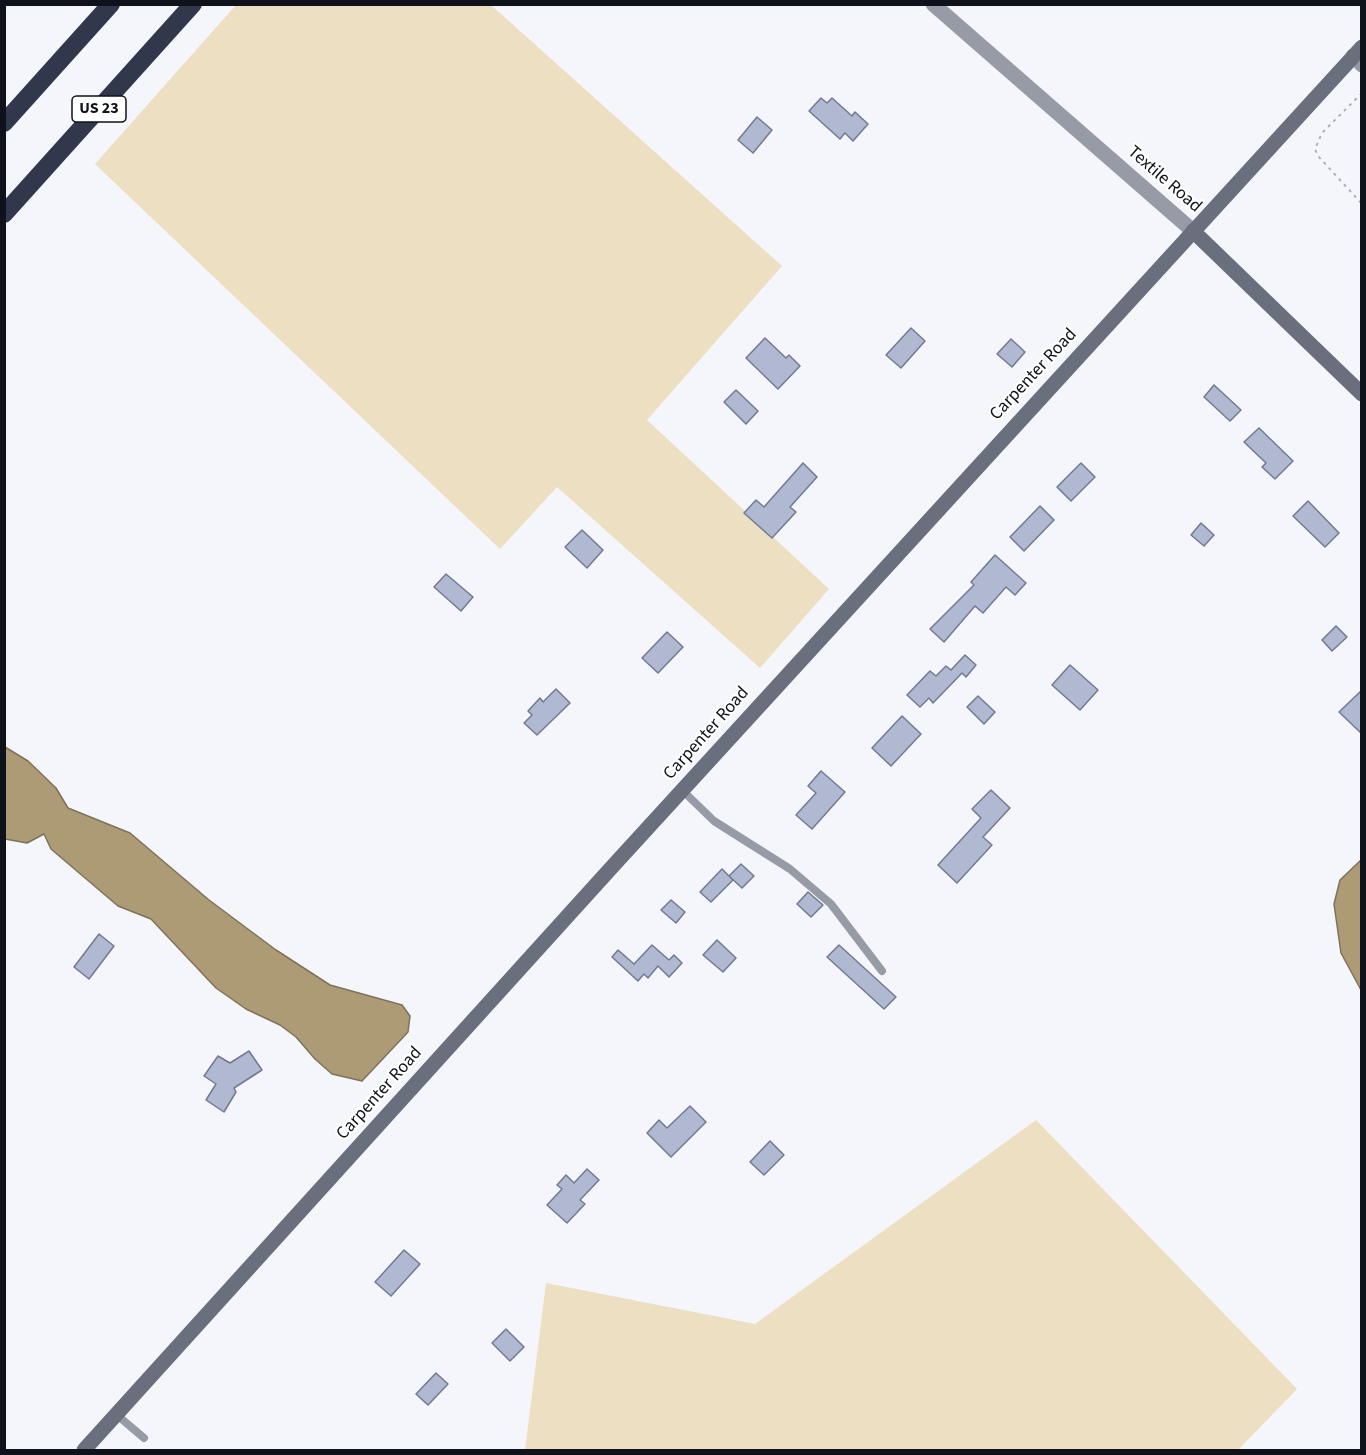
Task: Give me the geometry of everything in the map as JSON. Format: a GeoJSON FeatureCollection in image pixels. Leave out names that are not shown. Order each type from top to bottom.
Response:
{"type":"FeatureCollection","features":[{"type":"Feature","properties":{"kind":"highway"},"geometry":{"type":"LineString","coordinates":[[4,123],[111,4]]}},
{"type":"Feature","properties":{"kind":"highway","name":"US 23"},"geometry":{"type":"LineString","coordinates":[[4,214],[192,4]]}},
{"type":"Feature","properties":{"kind":"main road","name":"Carpenter Road"},"geometry":{"type":"LineString","coordinates":[[84,1450],[682,790],[1193,231],[1359,56]]}},
{"type":"Feature","properties":{"kind":"main road","name":"Textile Road"},"geometry":{"type":"LineString","coordinates":[[1193,231],[1362,394]]}},
{"type":"Feature","properties":{"kind":"street","name":"Textile Road"},"geometry":{"type":"LineString","coordinates":[[933,4],[1193,231]]}},
{"type":"Feature","properties":{"kind":"lane"},"geometry":{"type":"LineString","coordinates":[[682,790],[714,820],[790,869],[831,904],[882,971]]}},
{"type":"Feature","properties":{"kind":"lane"},"geometry":{"type":"LineString","coordinates":[[117,1415],[144,1438]]}},
{"type":"Feature","properties":{"kind":"path"},"geometry":{"type":"LineString","coordinates":[[1362,93],[1323,134],[1315,149],[1318,156],[1362,204]]}},
{"type":"Feature","properties":{"kind":"shaded area"},"geometry":{"type":"Polygon","coordinates":[[[236,5],[491,5],[782,266],[647,420],[829,589],[760,668],[557,487],[500,549],[95,164],[236,5]]]}},
{"type":"Feature","properties":{"kind":"shaded area"},"geometry":{"type":"Polygon","coordinates":[[[5,747],[28,761],[56,788],[68,808],[130,833],[209,900],[276,950],[330,985],[402,1005],[410,1016],[408,1032],[362,1081],[332,1074],[296,1037],[280,1025],[246,1009],[216,988],[151,919],[118,906],[51,849],[44,834],[27,843],[5,839],[5,747]]]}},
{"type":"Feature","properties":{"kind":"shaded area"},"geometry":{"type":"Polygon","coordinates":[[[1361,860],[1361,990],[1341,953],[1334,904],[1340,880],[1361,860]]]}},
{"type":"Feature","properties":{"kind":"shaded area"},"geometry":{"type":"Polygon","coordinates":[[[1036,1120],[1297,1389],[1238,1450],[525,1450],[546,1283],[755,1324],[1036,1120]]]}},
{"type":"Feature","properties":{"kind":"building"},"geometry":{"type":"Polygon","coordinates":[[[821,98],[827,103],[832,98],[852,116],[855,112],[868,124],[853,141],[845,133],[840,139],[809,111],[821,98]]]}},
{"type":"Feature","properties":{"kind":"building"},"geometry":{"type":"Polygon","coordinates":[[[757,117],[772,130],[753,153],[738,140],[757,117]]]}},
{"type":"Feature","properties":{"kind":"building"},"geometry":{"type":"Polygon","coordinates":[[[911,328],[925,341],[901,368],[886,355],[911,328]]]}},
{"type":"Feature","properties":{"kind":"building"},"geometry":{"type":"Polygon","coordinates":[[[765,338],[786,358],[789,355],[800,366],[778,389],[746,358],[765,338]]]}},
{"type":"Feature","properties":{"kind":"building"},"geometry":{"type":"Polygon","coordinates":[[[1011,339],[1025,352],[1012,367],[997,354],[1011,339]]]}},
{"type":"Feature","properties":{"kind":"building"},"geometry":{"type":"Polygon","coordinates":[[[1214,385],[1241,410],[1230,421],[1204,397],[1214,385]]]}},
{"type":"Feature","properties":{"kind":"building"},"geometry":{"type":"Polygon","coordinates":[[[736,390],[758,411],[746,424],[724,402],[736,390]]]}},
{"type":"Feature","properties":{"kind":"building"},"geometry":{"type":"Polygon","coordinates":[[[1259,428],[1293,461],[1275,479],[1262,467],[1266,463],[1244,442],[1259,428]]]}},
{"type":"Feature","properties":{"kind":"building"},"geometry":{"type":"Polygon","coordinates":[[[803,463],[817,477],[790,507],[796,512],[772,538],[744,513],[756,500],[764,507],[803,463]]]}},
{"type":"Feature","properties":{"kind":"building"},"geometry":{"type":"Polygon","coordinates":[[[1081,463],[1095,477],[1071,501],[1057,487],[1081,463]]]}},
{"type":"Feature","properties":{"kind":"building"},"geometry":{"type":"Polygon","coordinates":[[[1308,501],[1339,533],[1325,547],[1293,516],[1308,501]]]}},
{"type":"Feature","properties":{"kind":"building"},"geometry":{"type":"Polygon","coordinates":[[[1040,506],[1054,520],[1024,551],[1010,537],[1040,506]]]}},
{"type":"Feature","properties":{"kind":"building"},"geometry":{"type":"Polygon","coordinates":[[[1201,523],[1214,535],[1204,546],[1191,535],[1201,523]]]}},
{"type":"Feature","properties":{"kind":"building"},"geometry":{"type":"Polygon","coordinates":[[[582,530],[603,550],[587,568],[565,547],[582,530]]]}},
{"type":"Feature","properties":{"kind":"building"},"geometry":{"type":"Polygon","coordinates":[[[995,555],[1026,583],[1015,595],[1006,587],[983,613],[975,606],[944,642],[930,629],[974,585],[971,582],[995,555]]]}},
{"type":"Feature","properties":{"kind":"building"},"geometry":{"type":"Polygon","coordinates":[[[446,574],[473,597],[461,611],[434,587],[446,574]]]}},
{"type":"Feature","properties":{"kind":"building"},"geometry":{"type":"Polygon","coordinates":[[[1336,626],[1347,637],[1332,651],[1322,640],[1336,626]]]}},
{"type":"Feature","properties":{"kind":"building"},"geometry":{"type":"Polygon","coordinates":[[[667,632],[683,647],[658,673],[642,658],[667,632]]]}},
{"type":"Feature","properties":{"kind":"building"},"geometry":{"type":"Polygon","coordinates":[[[965,655],[976,665],[966,677],[962,673],[933,703],[929,698],[920,707],[907,695],[930,671],[936,676],[946,666],[951,670],[965,655]]]}},
{"type":"Feature","properties":{"kind":"building"},"geometry":{"type":"Polygon","coordinates":[[[1070,665],[1098,690],[1080,710],[1052,685],[1070,665]]]}},
{"type":"Feature","properties":{"kind":"building"},"geometry":{"type":"Polygon","coordinates":[[[556,689],[570,703],[537,735],[524,723],[532,715],[528,711],[540,698],[543,702],[556,689]]]}},
{"type":"Feature","properties":{"kind":"building"},"geometry":{"type":"Polygon","coordinates":[[[1362,690],[1362,734],[1339,712],[1362,690]]]}},
{"type":"Feature","properties":{"kind":"building"},"geometry":{"type":"Polygon","coordinates":[[[978,696],[995,712],[984,724],[967,707],[978,696]]]}},
{"type":"Feature","properties":{"kind":"building"},"geometry":{"type":"Polygon","coordinates":[[[902,716],[921,734],[891,766],[872,748],[902,716]]]}},
{"type":"Feature","properties":{"kind":"building"},"geometry":{"type":"Polygon","coordinates":[[[821,771],[845,792],[812,829],[796,815],[816,793],[808,786],[821,771]]]}},
{"type":"Feature","properties":{"kind":"building"},"geometry":{"type":"Polygon","coordinates":[[[991,790],[1010,808],[983,837],[992,845],[957,883],[938,865],[981,818],[972,809],[991,790]]]}},
{"type":"Feature","properties":{"kind":"building"},"geometry":{"type":"Polygon","coordinates":[[[741,864],[754,876],[742,888],[729,876],[741,864]]]}},
{"type":"Feature","properties":{"kind":"building"},"geometry":{"type":"Polygon","coordinates":[[[722,869],[733,880],[711,902],[700,892],[722,869]]]}},
{"type":"Feature","properties":{"kind":"building"},"geometry":{"type":"Polygon","coordinates":[[[808,892],[823,905],[811,917],[797,904],[808,892]]]}},
{"type":"Feature","properties":{"kind":"building"},"geometry":{"type":"Polygon","coordinates":[[[671,900],[685,912],[676,923],[661,910],[671,900]]]}},
{"type":"Feature","properties":{"kind":"building"},"geometry":{"type":"Polygon","coordinates":[[[99,934],[114,946],[89,979],[74,967],[99,934]]]}},
{"type":"Feature","properties":{"kind":"building"},"geometry":{"type":"Polygon","coordinates":[[[717,940],[736,958],[723,972],[703,955],[717,940]]]}},
{"type":"Feature","properties":{"kind":"building"},"geometry":{"type":"Polygon","coordinates":[[[652,945],[669,960],[674,955],[682,963],[669,977],[658,966],[648,978],[644,974],[638,981],[612,957],[618,950],[634,964],[652,945]]]}},
{"type":"Feature","properties":{"kind":"building"},"geometry":{"type":"Polygon","coordinates":[[[839,945],[896,997],[884,1009],[827,957],[839,945]]]}},
{"type":"Feature","properties":{"kind":"building"},"geometry":{"type":"Polygon","coordinates":[[[249,1051],[262,1070],[234,1088],[236,1092],[224,1112],[206,1100],[216,1084],[204,1076],[218,1056],[230,1063],[249,1051]]]}},
{"type":"Feature","properties":{"kind":"building"},"geometry":{"type":"Polygon","coordinates":[[[690,1106],[706,1122],[671,1157],[647,1133],[659,1120],[667,1128],[690,1106]]]}},
{"type":"Feature","properties":{"kind":"building"},"geometry":{"type":"Polygon","coordinates":[[[770,1141],[784,1155],[764,1175],[750,1162],[770,1141]]]}},
{"type":"Feature","properties":{"kind":"building"},"geometry":{"type":"Polygon","coordinates":[[[587,1169],[599,1180],[580,1200],[585,1204],[567,1223],[547,1205],[562,1189],[557,1185],[566,1175],[574,1183],[587,1169]]]}},
{"type":"Feature","properties":{"kind":"building"},"geometry":{"type":"Polygon","coordinates":[[[404,1250],[420,1264],[391,1296],[375,1282],[404,1250]]]}},
{"type":"Feature","properties":{"kind":"building"},"geometry":{"type":"Polygon","coordinates":[[[506,1329],[524,1347],[510,1361],[492,1343],[506,1329]]]}},
{"type":"Feature","properties":{"kind":"building"},"geometry":{"type":"Polygon","coordinates":[[[436,1373],[448,1384],[428,1405],[416,1394],[436,1373]]]}}]}
